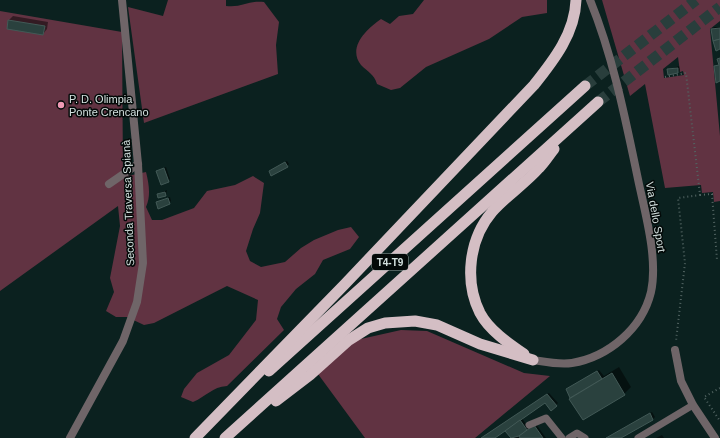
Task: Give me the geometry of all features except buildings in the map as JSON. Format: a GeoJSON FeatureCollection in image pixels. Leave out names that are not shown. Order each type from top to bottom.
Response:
{"type":"FeatureCollection","features":[{"type":"Feature","properties":{"kind":"highway"},"geometry":{"type":"LineString","coordinates":[[195,438],[345,284],[534,85],[550,64],[565,40],[572,22],[576,0]]}},
{"type":"Feature","properties":{"kind":"highway","name":"T4-T9"},"geometry":{"type":"LineString","coordinates":[[195,438],[585,86]]}},
{"type":"Feature","properties":{"kind":"highway","name":"T4-T9"},"geometry":{"type":"LineString","coordinates":[[226,438],[598,102]]}},
{"type":"Feature","properties":{"kind":"highway"},"geometry":{"type":"LineString","coordinates":[[533,360],[508,343],[491,327],[480,313],[472,290],[471,269],[474,248],[481,228],[492,212],[539,169],[568,130]]}},
{"type":"Feature","properties":{"kind":"highway"},"geometry":{"type":"LineString","coordinates":[[226,438],[310,375],[349,340],[368,328],[384,323],[415,321],[437,325],[480,344],[533,360]]}},
{"type":"Feature","properties":{"kind":"street","name":"Seconda Traversa Spianà"},"geometry":{"type":"LineString","coordinates":[[70,438],[123,341],[137,302],[143,263],[138,164],[122,0]]}},
{"type":"Feature","properties":{"kind":"street","name":"Via dello Sport"},"geometry":{"type":"LineString","coordinates":[[533,360],[553,364],[572,363],[598,355],[621,341],[643,313],[651,292],[652,265],[648,230],[629,136],[604,36],[590,0]]}},
{"type":"Feature","properties":{"kind":"street"},"geometry":{"type":"LineString","coordinates":[[109,184],[138,164]]}},
{"type":"Feature","properties":{"kind":"street"},"geometry":{"type":"LineString","coordinates":[[675,350],[681,382],[693,405],[715,438]]}},
{"type":"Feature","properties":{"kind":"lane"},"geometry":{"type":"LineString","coordinates":[[638,438],[693,405]]}},
{"type":"Feature","properties":{"kind":"lane"},"geometry":{"type":"LineString","coordinates":[[529,425],[546,418],[562,438]]}},
{"type":"Feature","properties":{"kind":"lane"},"geometry":{"type":"LineString","coordinates":[[569,438],[578,433],[585,438]]}},
{"type":"Feature","properties":{"kind":"path"},"geometry":{"type":"LineString","coordinates":[[665,76],[686,73],[700,195]]}},
{"type":"Feature","properties":{"kind":"path"},"geometry":{"type":"LineString","coordinates":[[675,350],[685,263],[681,214],[678,198],[712,194],[717,260]]}},
{"type":"Feature","properties":{"kind":"path"},"geometry":{"type":"LineString","coordinates":[[720,388],[704,397],[720,421]]}},
{"type":"Feature","properties":{"kind":"shaded area"},"geometry":{"type":"Polygon","coordinates":[[[168,0],[226,0],[226,6],[264,2],[279,22],[276,45],[278,74],[144,123],[128,7],[163,16],[168,0]]]}},
{"type":"Feature","properties":{"kind":"shaded area"},"geometry":{"type":"Polygon","coordinates":[[[424,0],[547,0],[547,13],[522,17],[489,39],[426,67],[400,88],[391,90],[377,84],[372,75],[361,65],[357,58],[357,45],[360,39],[381,19],[390,24],[399,16],[413,14],[424,0]]]}},
{"type":"Feature","properties":{"kind":"shaded area"},"geometry":{"type":"Polygon","coordinates":[[[602,0],[720,0],[720,21],[710,29],[720,136],[720,201],[714,202],[713,192],[702,193],[701,185],[665,188],[645,84],[630,96],[602,0]],[[678,57],[663,69],[664,78],[684,75],[683,71],[680,72],[678,57]]]}},
{"type":"Feature","properties":{"kind":"shaded area"},"geometry":{"type":"Polygon","coordinates":[[[0,11],[122,32],[123,177],[146,172],[149,199],[146,207],[152,220],[162,220],[194,208],[207,191],[235,185],[253,176],[264,183],[260,213],[246,251],[250,261],[261,267],[285,262],[301,248],[314,240],[338,230],[351,227],[359,237],[350,249],[323,260],[315,274],[296,289],[281,307],[277,319],[284,330],[227,386],[217,388],[193,402],[181,397],[184,389],[197,373],[229,355],[256,320],[258,300],[227,286],[154,323],[144,325],[127,317],[116,317],[106,311],[114,292],[110,278],[120,226],[118,206],[0,291],[0,11]]]}},
{"type":"Feature","properties":{"kind":"shaded area"},"geometry":{"type":"Polygon","coordinates":[[[401,330],[427,331],[524,373],[550,376],[475,438],[365,438],[318,374],[352,341],[401,330]]]}},
{"type":"Feature","properties":{"kind":"tunnel"},"geometry":{"type":"LineString","coordinates":[[585,86],[696,0]]}},
{"type":"Feature","properties":{"kind":"tunnel"},"geometry":{"type":"LineString","coordinates":[[598,102],[720,7]]}},
{"type":"Feature","properties":{"kind":"place","name":"P. D. Olimpia Ponte Crencano"},"geometry":{"type":"Point","coordinates":[61,105]}}]}
